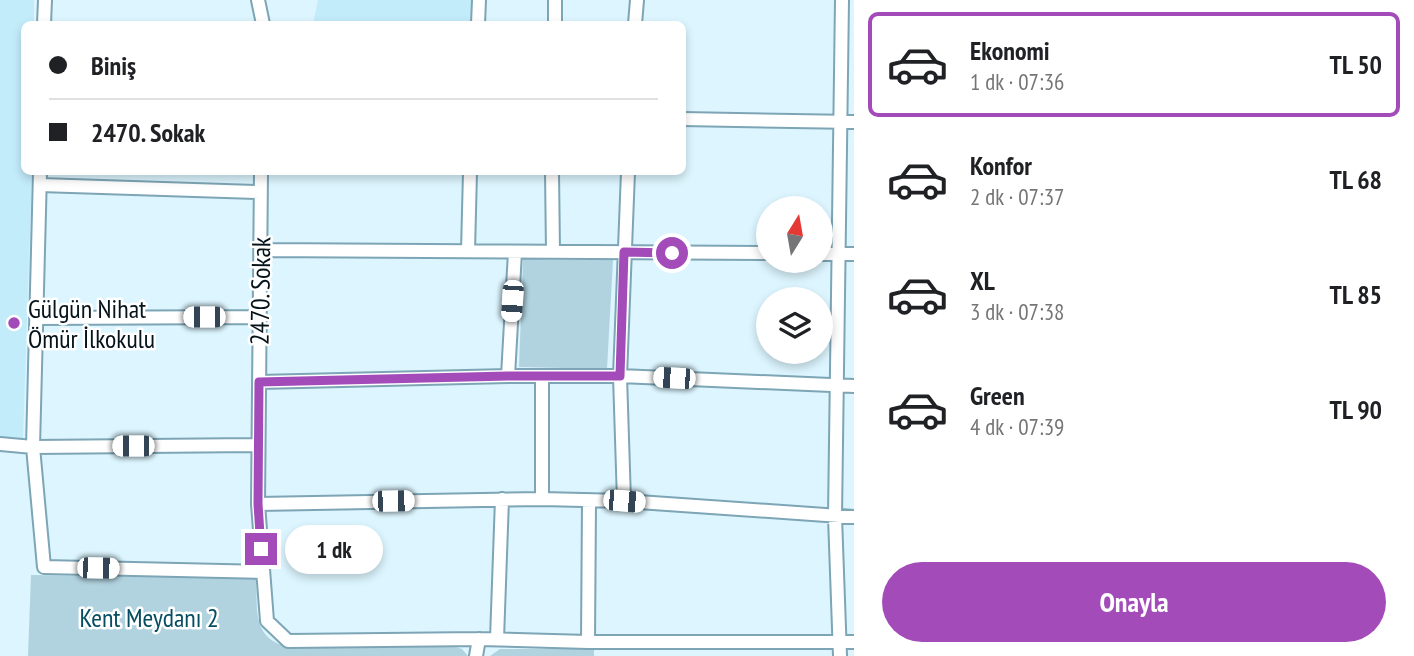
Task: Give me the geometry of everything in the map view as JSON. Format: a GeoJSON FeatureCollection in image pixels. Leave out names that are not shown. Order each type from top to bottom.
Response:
{"type":"FeatureCollection","features":[{"type":"Feature","properties":{"kind":"street"},"geometry":{"type":"LineString","coordinates":[[44,21],[45,0]]}},
{"type":"Feature","properties":{"kind":"street"},"geometry":{"type":"LineString","coordinates":[[258,0],[262,21]]}},
{"type":"Feature","properties":{"kind":"street"},"geometry":{"type":"LineString","coordinates":[[478,21],[479,0]]}},
{"type":"Feature","properties":{"kind":"street"},"geometry":{"type":"LineString","coordinates":[[555,0],[555,21]]}},
{"type":"Feature","properties":{"kind":"street"},"geometry":{"type":"LineString","coordinates":[[635,21],[637,0]]}},
{"type":"Feature","properties":{"kind":"street"},"geometry":{"type":"LineString","coordinates":[[840,656],[835,517],[839,254],[847,122],[842,0]]}},
{"type":"Feature","properties":{"kind":"street"},"geometry":{"type":"LineString","coordinates":[[686,119],[847,122]]}},
{"type":"Feature","properties":{"kind":"street","name":"2470. Sokak"},"geometry":{"type":"LineString","coordinates":[[261,175],[257,444],[258,504],[267,621],[288,641],[479,639]]}},
{"type":"Feature","properties":{"kind":"street"},"geometry":{"type":"LineString","coordinates":[[468,251],[470,175]]}},
{"type":"Feature","properties":{"kind":"street"},"geometry":{"type":"LineString","coordinates":[[552,175],[553,252]]}},
{"type":"Feature","properties":{"kind":"street"},"geometry":{"type":"LineString","coordinates":[[624,501],[620,376],[628,175]]}},
{"type":"Feature","properties":{"kind":"street"},"geometry":{"type":"LineString","coordinates":[[259,192],[40,178],[33,447],[44,567],[262,572]]}},
{"type":"Feature","properties":{"kind":"street"},"geometry":{"type":"LineString","coordinates":[[261,250],[756,253]]}},
{"type":"Feature","properties":{"kind":"street"},"geometry":{"type":"LineString","coordinates":[[508,376],[515,251]]}},
{"type":"Feature","properties":{"kind":"street"},"geometry":{"type":"LineString","coordinates":[[833,254],[854,254]]}},
{"type":"Feature","properties":{"kind":"street"},"geometry":{"type":"LineString","coordinates":[[36,318],[260,317]]}},
{"type":"Feature","properties":{"kind":"street"},"geometry":{"type":"LineString","coordinates":[[542,376],[542,499]]}},
{"type":"Feature","properties":{"kind":"street"},"geometry":{"type":"LineString","coordinates":[[259,382],[620,376],[854,386]]}},
{"type":"Feature","properties":{"kind":"street"},"geometry":{"type":"LineString","coordinates":[[0,444],[33,447],[257,444]]}},
{"type":"Feature","properties":{"kind":"street"},"geometry":{"type":"LineString","coordinates":[[497,639],[502,499]]}},
{"type":"Feature","properties":{"kind":"street"},"geometry":{"type":"LineString","coordinates":[[258,504],[542,499],[624,501],[854,517]]}},
{"type":"Feature","properties":{"kind":"street"},"geometry":{"type":"LineString","coordinates":[[588,642],[589,502]]}},
{"type":"Feature","properties":{"kind":"street"},"geometry":{"type":"LineString","coordinates":[[477,656],[479,639],[588,642],[854,642]]}},
{"type":"Feature","properties":{"kind":"shaded area"},"geometry":{"type":"Polygon","coordinates":[[[0,0],[34,0],[34,21],[21,21],[21,175],[32,175],[23,440],[0,437],[0,0]]]}},
{"type":"Feature","properties":{"kind":"shaded area"},"geometry":{"type":"Polygon","coordinates":[[[318,0],[474,0],[473,21],[314,21],[318,0]]]}},
{"type":"Feature","properties":{"kind":"green space"},"geometry":{"type":"Polygon","coordinates":[[[523,259],[613,260],[607,369],[519,367],[523,259]]]}},
{"type":"Feature","properties":{"kind":"green space","name":"Kent Meydanı 2"},"geometry":{"type":"Polygon","coordinates":[[[31,575],[256,578],[257,610],[261,628],[273,641],[284,646],[456,647],[468,656],[28,656],[31,575]]]}},
{"type":"Feature","properties":{"kind":"green space"},"geometry":{"type":"Polygon","coordinates":[[[500,649],[594,649],[594,656],[490,656],[500,649]]]}},
{"type":"Feature","properties":{"kind":"place","name":"Gülgün Nihat Ömür İlkokulu"},"geometry":{"type":"Point","coordinates":[14,323]}},
{"type":"Feature","properties":{"kind":"route"},"geometry":{"type":"LineString","coordinates":[[261,549],[257,444],[259,382],[620,376],[624,252],[672,253]]}}]}
